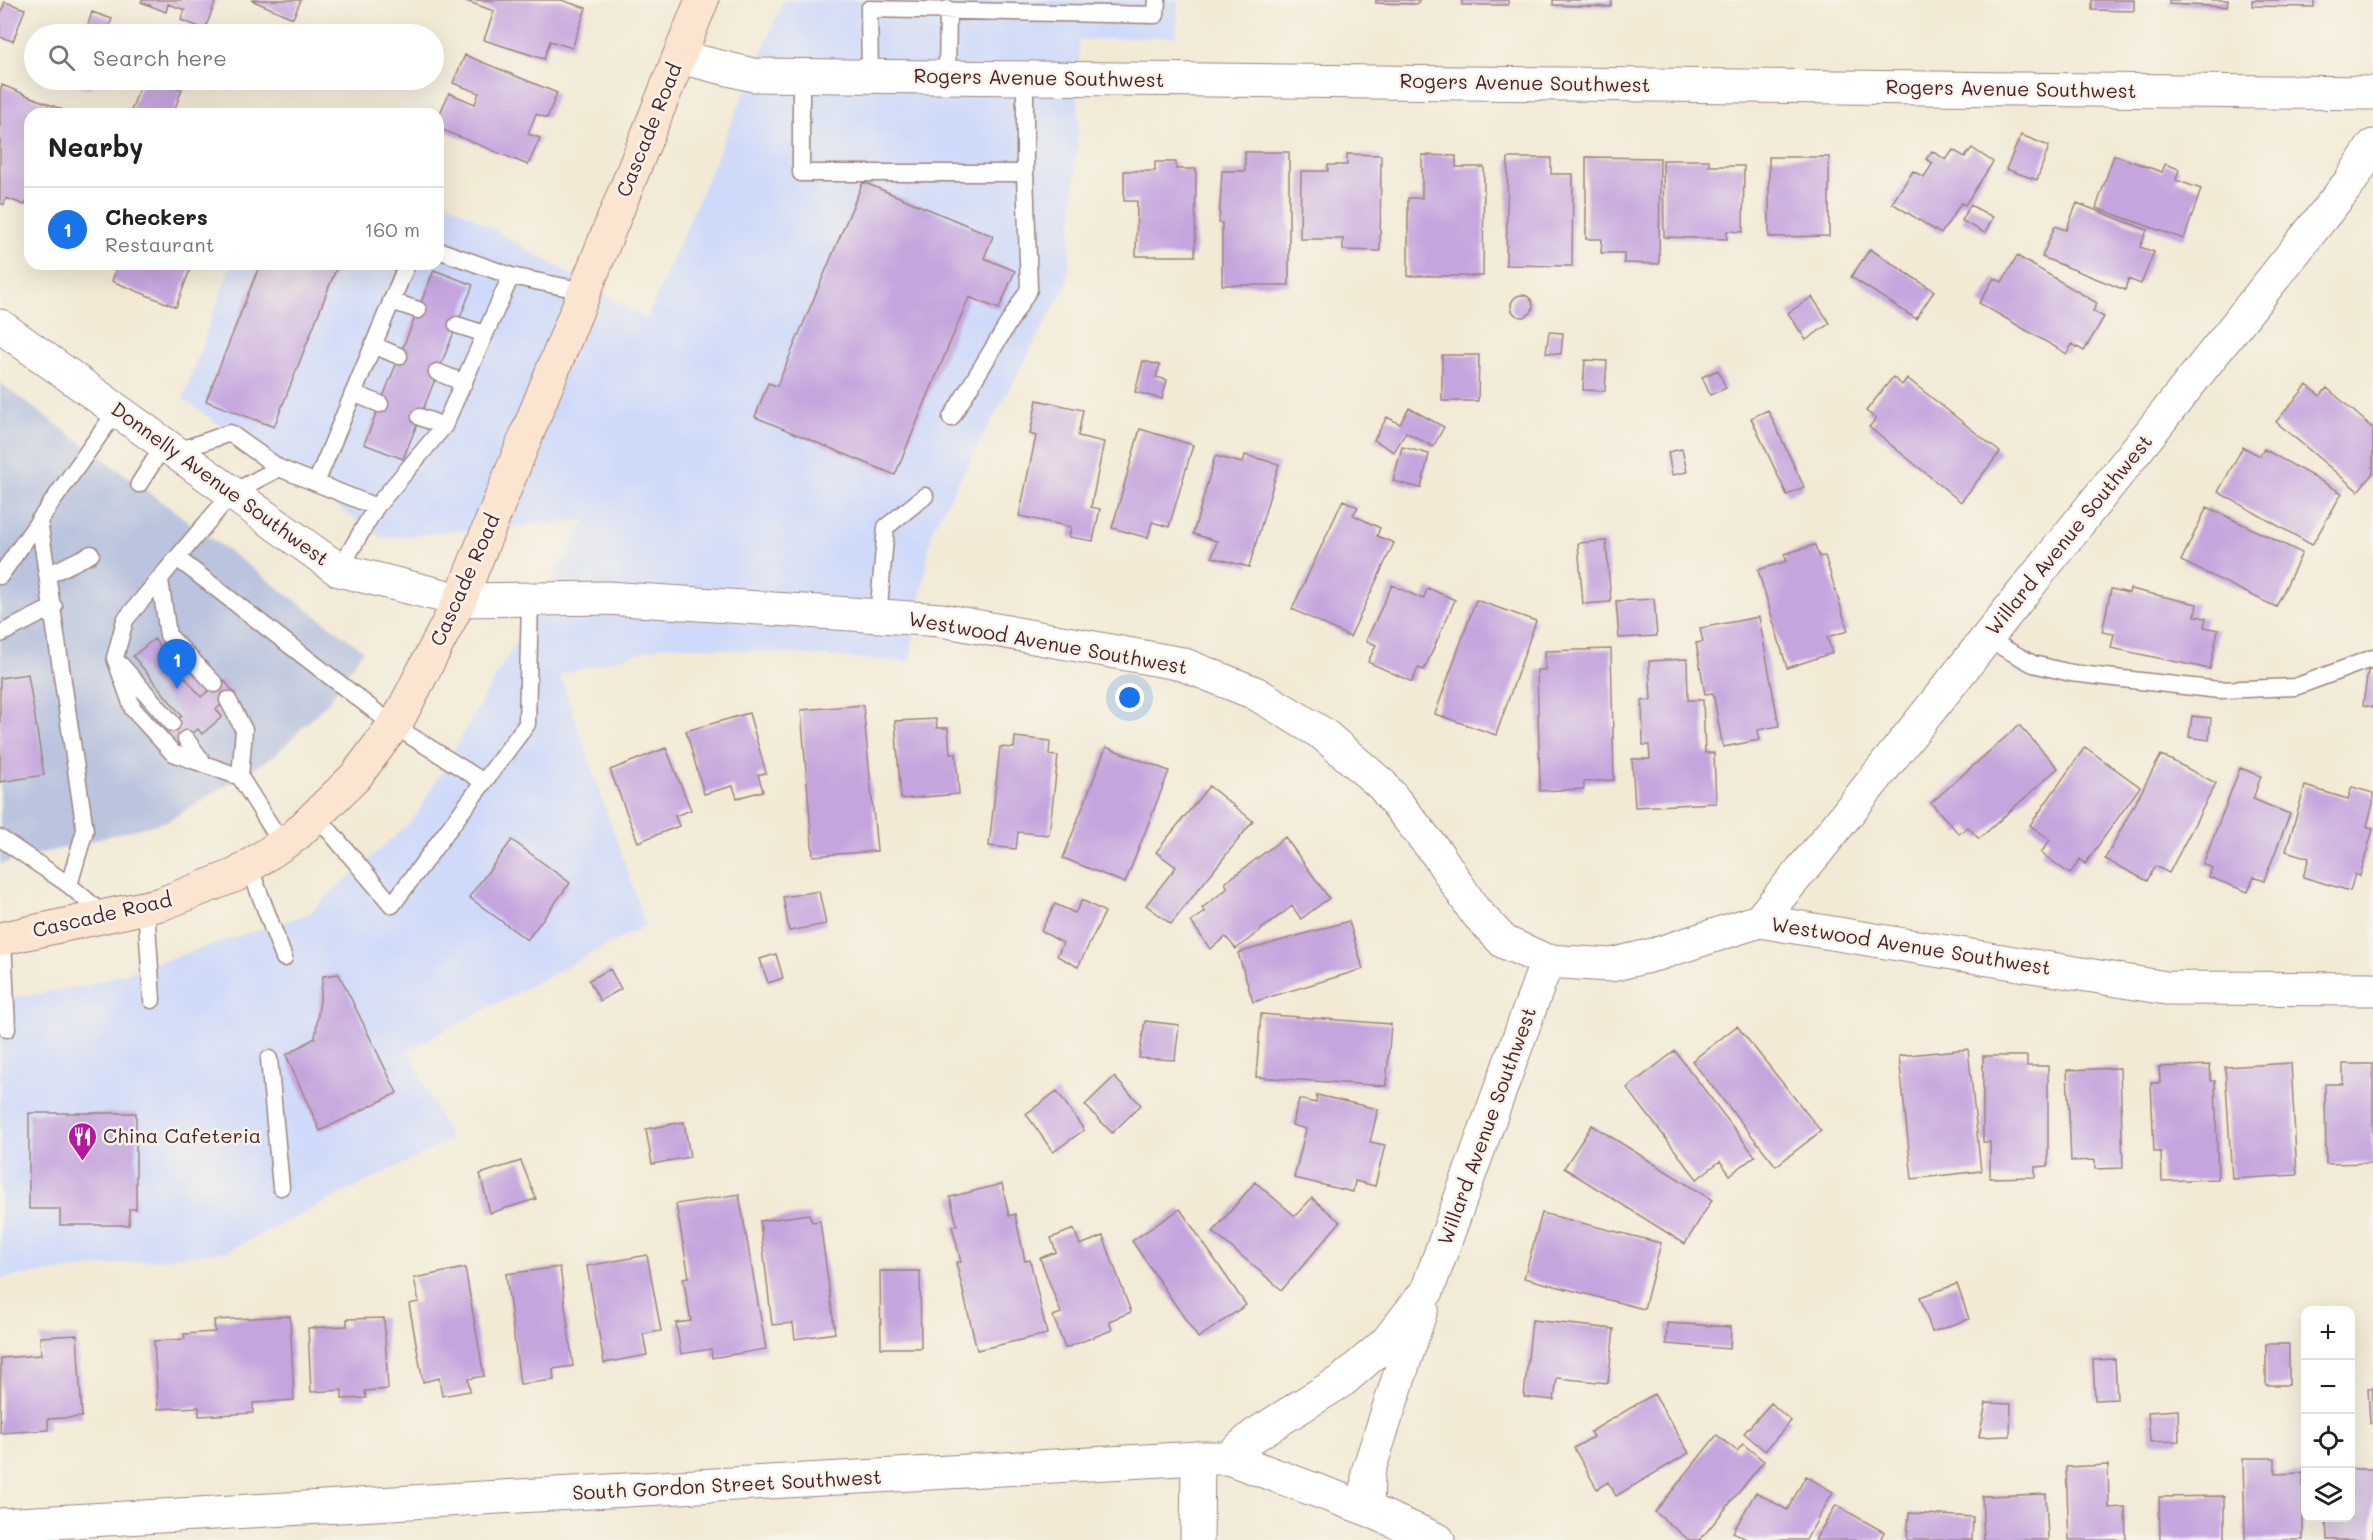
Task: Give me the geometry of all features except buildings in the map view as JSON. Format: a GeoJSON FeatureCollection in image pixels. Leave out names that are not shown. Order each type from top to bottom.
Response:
{"type":"FeatureCollection","features":[{"type":"Feature","properties":{"kind":"main road","name":"Cascade Road"},"geometry":{"type":"LineString","coordinates":[[2,938],[146,907],[236,875],[282,844],[316,816],[356,776],[393,725],[460,600],[702,0]]}},
{"type":"Feature","properties":{"kind":"street","name":"Rogers Avenue Southwest"},"geometry":{"type":"LineString","coordinates":[[679,57],[753,75],[2373,93]]}},
{"type":"Feature","properties":{"kind":"street","name":"Willard Avenue Southwest"},"geometry":{"type":"LineString","coordinates":[[1759,921],[1987,639],[2350,182],[2373,146]]}},
{"type":"Feature","properties":{"kind":"street","name":"Donnelly Avenue Southwest"},"geometry":{"type":"LineString","coordinates":[[0,326],[339,570],[460,600]]}},
{"type":"Feature","properties":{"kind":"street","name":"Westwood Avenue Southwest"},"geometry":{"type":"LineString","coordinates":[[460,600],[608,598],[941,620],[1182,664],[1255,693],[1323,734],[1382,785],[1438,855],[1474,910],[1504,942],[1547,961],[1611,965],[1657,954],[1759,921],[2166,988],[2373,989]]}},
{"type":"Feature","properties":{"kind":"street","name":"Willard Avenue Southwest"},"geometry":{"type":"LineString","coordinates":[[1367,1509],[1368,1472],[1427,1291],[1547,961]]}},
{"type":"Feature","properties":{"kind":"street","name":"Willard Avenue Southwest"},"geometry":{"type":"LineString","coordinates":[[1213,1458],[1255,1435],[1342,1380],[1386,1342],[1427,1291]]}},
{"type":"Feature","properties":{"kind":"street","name":"South Gordon Street Southwest"},"geometry":{"type":"LineString","coordinates":[[0,1525],[1213,1458],[1367,1509],[1438,1540]]}},
{"type":"Feature","properties":{"kind":"street"},"geometry":{"type":"LineString","coordinates":[[1197,1540],[1213,1458]]}},
{"type":"Feature","properties":{"kind":"lane"},"geometry":{"type":"LineString","coordinates":[[870,76],[869,9],[1156,15],[1156,0]]}},
{"type":"Feature","properties":{"kind":"lane"},"geometry":{"type":"LineString","coordinates":[[947,76],[948,9]]}},
{"type":"Feature","properties":{"kind":"lane"},"geometry":{"type":"LineString","coordinates":[[801,75],[801,172],[1025,172]]}},
{"type":"Feature","properties":{"kind":"lane"},"geometry":{"type":"LineString","coordinates":[[951,418],[1029,289],[1025,78]]}},
{"type":"Feature","properties":{"kind":"lane"},"geometry":{"type":"LineString","coordinates":[[444,252],[511,276],[584,291]]}},
{"type":"Feature","properties":{"kind":"lane"},"geometry":{"type":"LineString","coordinates":[[316,483],[404,270]]}},
{"type":"Feature","properties":{"kind":"lane"},"geometry":{"type":"LineString","coordinates":[[339,570],[376,507],[444,426],[511,276]]}},
{"type":"Feature","properties":{"kind":"lane"},"geometry":{"type":"LineString","coordinates":[[391,301],[418,310]]}},
{"type":"Feature","properties":{"kind":"lane"},"geometry":{"type":"LineString","coordinates":[[457,325],[485,334]]}},
{"type":"Feature","properties":{"kind":"lane"},"geometry":{"type":"LineString","coordinates":[[373,345],[399,356]]}},
{"type":"Feature","properties":{"kind":"lane"},"geometry":{"type":"LineString","coordinates":[[437,372],[464,383]]}},
{"type":"Feature","properties":{"kind":"lane"},"geometry":{"type":"LineString","coordinates":[[353,393],[380,404]]}},
{"type":"Feature","properties":{"kind":"lane"},"geometry":{"type":"LineString","coordinates":[[0,576],[117,410]]}},
{"type":"Feature","properties":{"kind":"lane"},"geometry":{"type":"LineString","coordinates":[[420,417],[444,426]]}},
{"type":"Feature","properties":{"kind":"lane"},"geometry":{"type":"LineString","coordinates":[[139,484],[170,449],[230,433],[279,468],[376,507]]}},
{"type":"Feature","properties":{"kind":"lane"},"geometry":{"type":"LineString","coordinates":[[240,777],[173,753],[133,709],[115,658],[125,620],[232,493],[279,468]]}},
{"type":"Feature","properties":{"kind":"lane"},"geometry":{"type":"LineString","coordinates":[[878,616],[886,527],[925,496]]}},
{"type":"Feature","properties":{"kind":"lane"},"geometry":{"type":"LineString","coordinates":[[39,520],[54,607],[85,830],[69,885]]}},
{"type":"Feature","properties":{"kind":"lane"},"geometry":{"type":"LineString","coordinates":[[48,575],[91,554]]}},
{"type":"Feature","properties":{"kind":"lane"},"geometry":{"type":"LineString","coordinates":[[177,558],[393,725],[484,782]]}},
{"type":"Feature","properties":{"kind":"lane"},"geometry":{"type":"LineString","coordinates":[[160,580],[168,635],[215,684]]}},
{"type":"Feature","properties":{"kind":"lane"},"geometry":{"type":"LineString","coordinates":[[316,816],[392,905],[527,724],[530,599]]}},
{"type":"Feature","properties":{"kind":"lane"},"geometry":{"type":"LineString","coordinates":[[0,634],[54,607]]}},
{"type":"Feature","properties":{"kind":"lane"},"geometry":{"type":"LineString","coordinates":[[1987,639],[2033,664],[2071,673],[2219,690],[2295,687],[2373,658]]}},
{"type":"Feature","properties":{"kind":"lane"},"geometry":{"type":"LineString","coordinates":[[115,658],[172,723]]}},
{"type":"Feature","properties":{"kind":"lane"},"geometry":{"type":"LineString","coordinates":[[228,700],[244,730],[240,777],[282,844]]}},
{"type":"Feature","properties":{"kind":"lane"},"geometry":{"type":"LineString","coordinates":[[186,739],[204,764]]}},
{"type":"Feature","properties":{"kind":"lane"},"geometry":{"type":"LineString","coordinates":[[0,838],[69,885],[105,916]]}},
{"type":"Feature","properties":{"kind":"lane"},"geometry":{"type":"LineString","coordinates":[[249,866],[284,958]]}},
{"type":"Feature","properties":{"kind":"lane"},"geometry":{"type":"LineString","coordinates":[[146,907],[152,1000]]}},
{"type":"Feature","properties":{"kind":"lane"},"geometry":{"type":"LineString","coordinates":[[2,938],[7,1029]]}},
{"type":"Feature","properties":{"kind":"lane"},"geometry":{"type":"LineString","coordinates":[[269,1059],[280,1187]]}},
{"type":"Feature","properties":{"kind":"shaded area"},"geometry":{"type":"Polygon","coordinates":[[[784,0],[1178,0],[1176,36],[1079,40],[1078,127],[1068,282],[932,530],[910,662],[667,645],[560,675],[646,925],[408,1050],[451,1140],[227,1251],[0,1278],[0,1000],[85,986],[308,914],[414,819],[586,520],[382,538],[183,399],[229,270],[444,270],[444,201],[647,319],[784,0]]]}},
{"type":"Feature","properties":{"kind":"shaded area"},"geometry":{"type":"Polygon","coordinates":[[[0,383],[363,650],[329,701],[275,755],[168,821],[0,864],[0,383]]]}},
{"type":"Feature","properties":{"kind":"place","name":"Checkers"},"geometry":{"type":"Point","coordinates":[177,689]}},
{"type":"Feature","properties":{"kind":"place","name":"China Cafeteria"},"geometry":{"type":"Point","coordinates":[82,1162]}}]}
